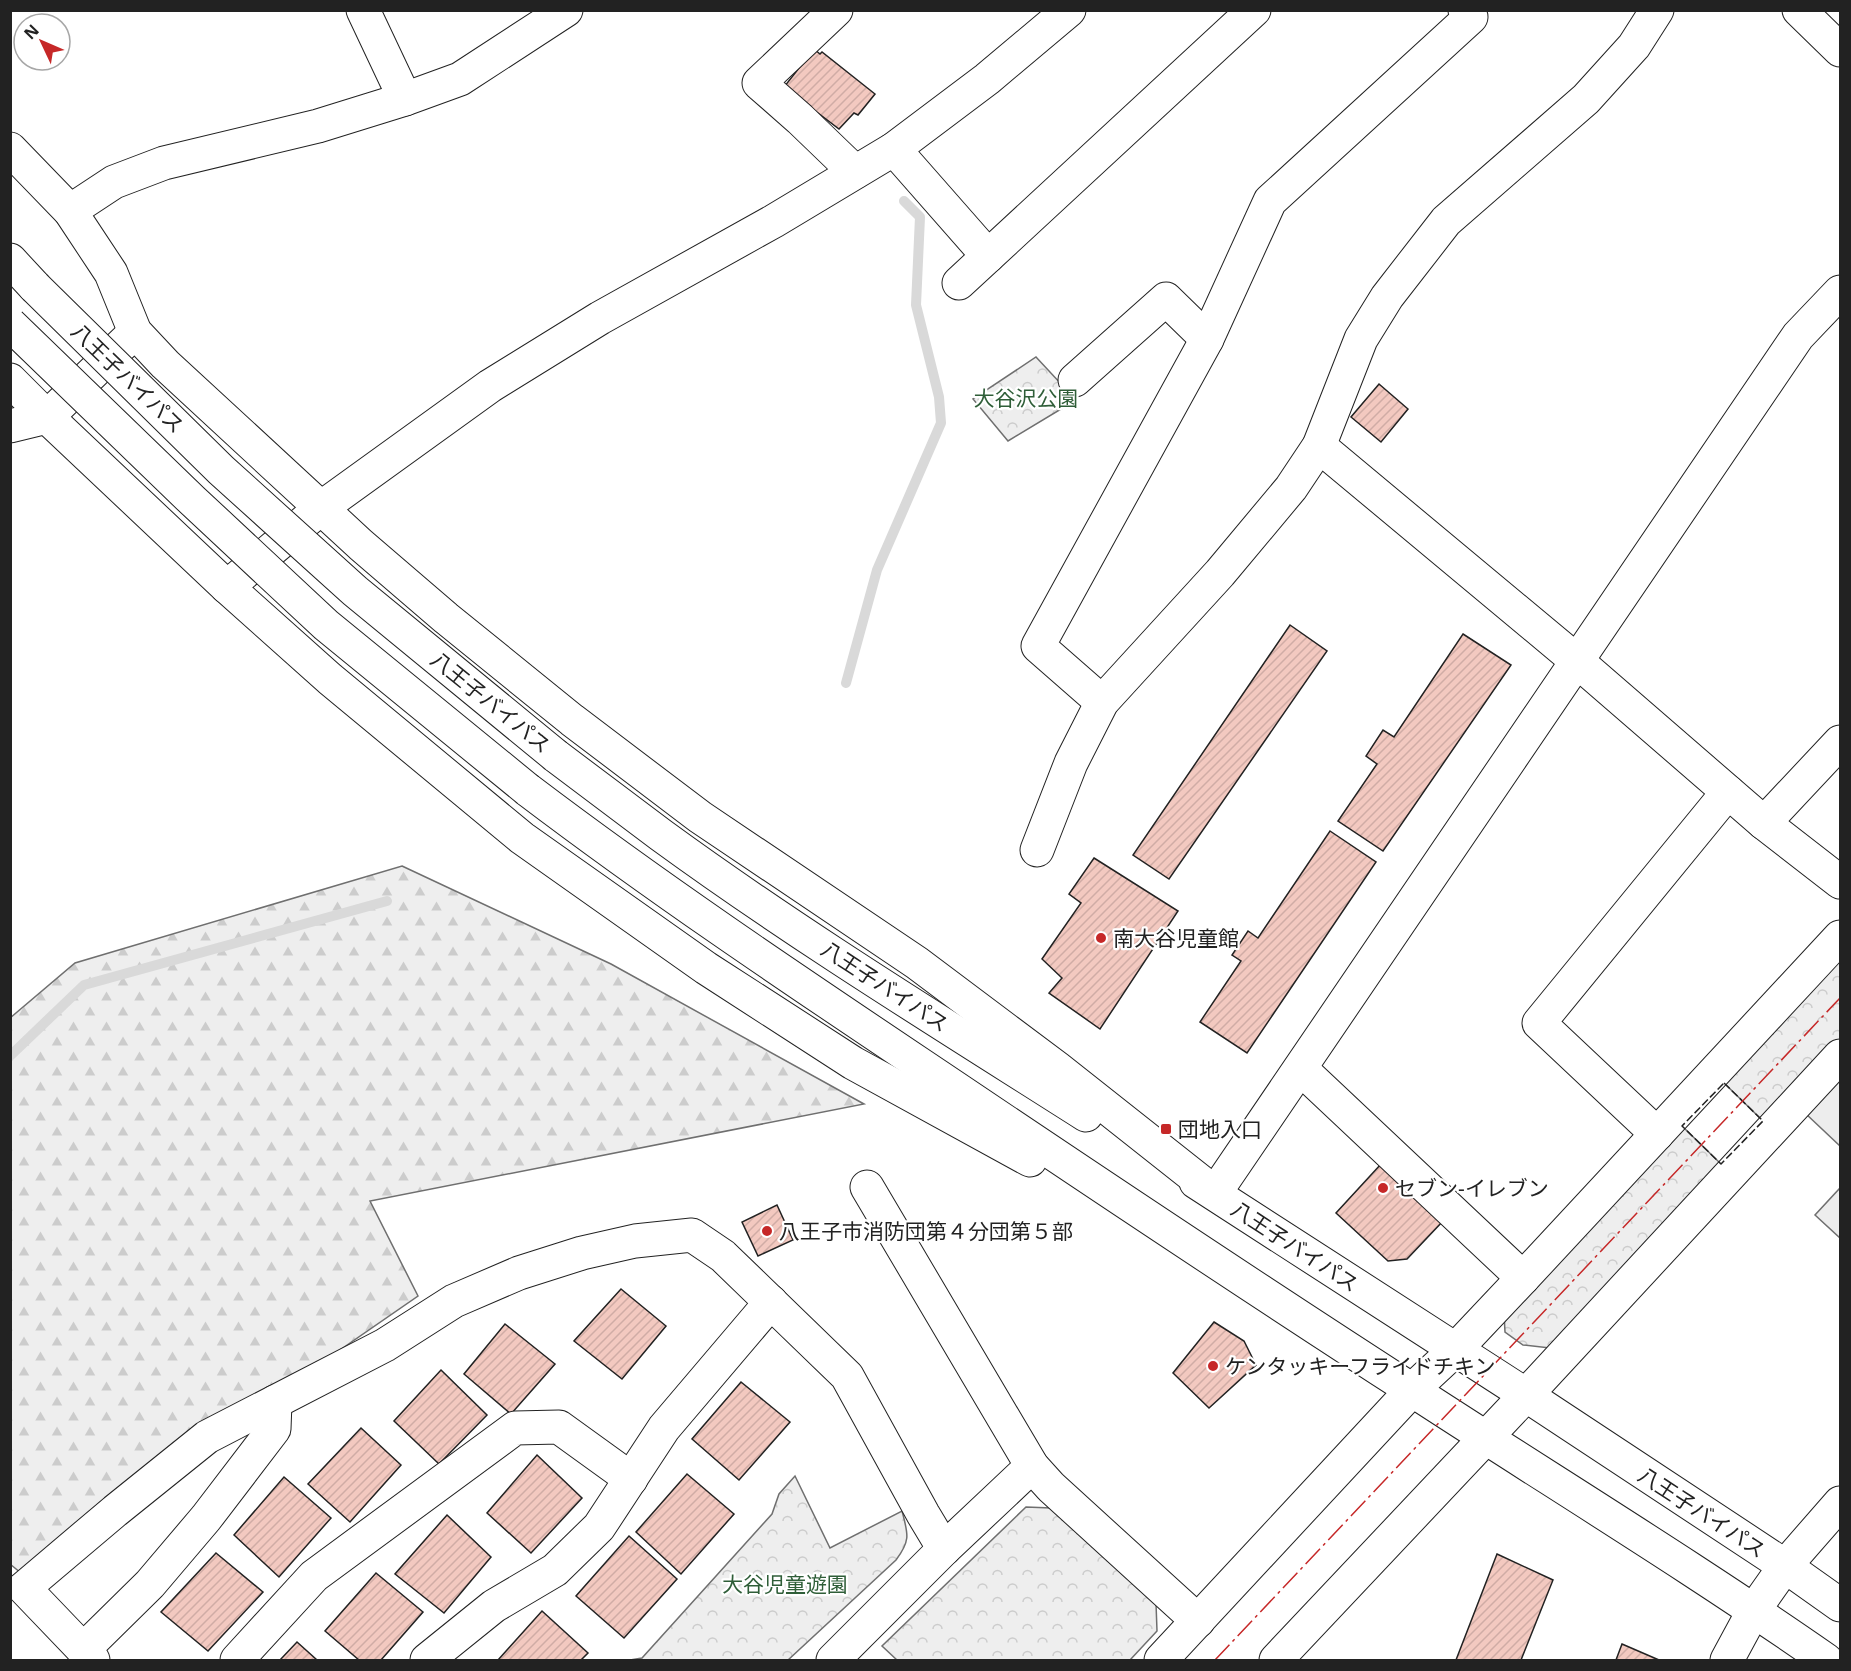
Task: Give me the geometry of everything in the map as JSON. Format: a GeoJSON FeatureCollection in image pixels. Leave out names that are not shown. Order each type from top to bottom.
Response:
{"type":"FeatureCollection","features":[{"type":"Feature","properties":{"kind":"main road"},"geometry":{"type":"LineString","coordinates":[[363,10],[405,99]]}},
{"type":"Feature","properties":{"kind":"main road"},"geometry":{"type":"LineString","coordinates":[[70,211],[114,182],[164,164],[318,126],[460,79],[566,10]]}},
{"type":"Feature","properties":{"kind":"main road"},"geometry":{"type":"LineString","coordinates":[[836,10],[759,83],[855,172]]}},
{"type":"Feature","properties":{"kind":"main road"},"geometry":{"type":"LineString","coordinates":[[226,587],[321,508],[490,386],[600,318],[774,221],[894,149],[987,80],[1069,10]]}},
{"type":"Feature","properties":{"kind":"main road"},"geometry":{"type":"LineString","coordinates":[[959,283],[1254,10]]}},
{"type":"Feature","properties":{"kind":"main road"},"geometry":{"type":"LineString","coordinates":[[1102,702],[1038,646],[1207,339],[1270,201],[1471,17],[1465,10]]}},
{"type":"Feature","properties":{"kind":"main road"},"geometry":{"type":"LineString","coordinates":[[1037,850],[1071,763],[1102,702],[1227,564],[1291,488],[1319,446],[1361,339],[1387,297],[1446,222],[1586,99],[1634,46],[1657,10]]}},
{"type":"Feature","properties":{"kind":"main road"},"geometry":{"type":"LineString","coordinates":[[1809,14],[1840,50]]}},
{"type":"Feature","properties":{"kind":"main road"},"geometry":{"type":"LineString","coordinates":[[10,149],[70,211],[111,273],[135,332],[165,364],[321,508],[446,618],[582,727],[700,817],[917,963],[1057,1068],[1215,1193],[1798,336],[1840,292]]}},
{"type":"Feature","properties":{"kind":"main road"},"geometry":{"type":"LineString","coordinates":[[894,149],[988,256]]}},
{"type":"Feature","properties":{"kind":"main road","name":"八王子バイパス"},"geometry":{"type":"LineString","coordinates":[[10,260],[221,470],[355,591],[556,756],[662,836],[787,923],[1161,1162],[1215,1193],[1526,1395],[1785,1566],[1840,1605]]}},
{"type":"Feature","properties":{"kind":"main road"},"geometry":{"type":"LineString","coordinates":[[1075,380],[1166,299],[1207,339]]}},
{"type":"Feature","properties":{"kind":"main road","name":"八王子バイパス"},"geometry":{"type":"LineString","coordinates":[[10,324],[192,500],[326,625],[528,790],[618,858],[715,927],[1140,1212],[1754,1610],[1826,1660]]}},
{"type":"Feature","properties":{"kind":"main road"},"geometry":{"type":"LineString","coordinates":[[10,426],[47,417],[135,332]]}},
{"type":"Feature","properties":{"kind":"main road"},"geometry":{"type":"LineString","coordinates":[[10,380],[226,587],[330,679],[522,838],[706,968],[863,1069],[1012,1151],[1140,1212]]}},
{"type":"Feature","properties":{"kind":"main road"},"geometry":{"type":"LineString","coordinates":[[1319,446],[1577,661],[1764,823],[1840,882]]}},
{"type":"Feature","properties":{"kind":"main road"},"geometry":{"type":"LineString","coordinates":[[1764,823],[1840,742]]}},
{"type":"Feature","properties":{"kind":"main road"},"geometry":{"type":"LineString","coordinates":[[1658,1134],[1539,1023],[1728,792]]}},
{"type":"Feature","properties":{"kind":"main road"},"geometry":{"type":"LineString","coordinates":[[1161,1660],[1193,1637],[1412,1390],[1455,1350],[1840,937]]}},
{"type":"Feature","properties":{"kind":"main road"},"geometry":{"type":"LineString","coordinates":[[1276,1660],[1486,1438],[1840,1056]]}},
{"type":"Feature","properties":{"kind":"main road"},"geometry":{"type":"LineString","coordinates":[[1301,1069],[1523,1278]]}},
{"type":"Feature","properties":{"kind":"main road"},"geometry":{"type":"LineString","coordinates":[[867,1187],[1032,1466],[1193,1637]]}},
{"type":"Feature","properties":{"kind":"main road"},"geometry":{"type":"LineString","coordinates":[[275,1402],[274,1429],[213,1509],[88,1655],[24,1588],[207,1437],[385,1345],[454,1301],[519,1273],[582,1253],[635,1241],[692,1235],[723,1256],[848,1376],[944,1549]]}},
{"type":"Feature","properties":{"kind":"main road"},"geometry":{"type":"LineString","coordinates":[[427,1660],[494,1606],[555,1570],[599,1527],[664,1428],[771,1302]]}},
{"type":"Feature","properties":{"kind":"main road"},"geometry":{"type":"LineString","coordinates":[[237,1660],[314,1576],[515,1428],[559,1427],[631,1479]]}},
{"type":"Feature","properties":{"kind":"main road"},"geometry":{"type":"LineString","coordinates":[[833,1660],[944,1549],[1032,1466]]}},
{"type":"Feature","properties":{"kind":"main road"},"geometry":{"type":"LineString","coordinates":[[1727,1660],[1754,1610],[1785,1566],[1840,1503]]}},
{"type":"Feature","properties":{"kind":"green space","name":"大谷沢公園"},"geometry":{"type":"Polygon","coordinates":[[[1036,357],[1076,400],[1008,441],[973,399],[1036,357]]]}},
{"type":"Feature","properties":{"kind":"green space"},"geometry":{"type":"Polygon","coordinates":[[[402,866],[611,964],[864,1104],[370,1201],[418,1296],[21,1573],[10,1564],[10,1018],[75,963],[402,866]]]}},
{"type":"Feature","properties":{"kind":"green space"},"geometry":{"type":"Polygon","coordinates":[[[1840,954],[1840,1048],[1550,1348],[1523,1345],[1505,1332],[1504,1313],[1840,954]],[[1724,1083],[1682,1126],[1721,1164],[1763,1121],[1724,1083]]]}},
{"type":"Feature","properties":{"kind":"green space","name":"大谷児童遊園"},"geometry":{"type":"Polygon","coordinates":[[[795,1476],[830,1548],[902,1511],[907,1537],[896,1560],[788,1660],[630,1660],[642,1658],[772,1514],[779,1494],[795,1476]]]}},
{"type":"Feature","properties":{"kind":"green space"},"geometry":{"type":"Polygon","coordinates":[[[1026,1507],[1051,1508],[1156,1603],[1157,1631],[1130,1660],[897,1660],[882,1646],[1026,1507]]]}},
{"type":"Feature","properties":{"kind":"shaded area"},"geometry":{"type":"Polygon","coordinates":[[[1840,1076],[1840,1146],[1805,1113],[1840,1076]]]}},
{"type":"Feature","properties":{"kind":"shaded area"},"geometry":{"type":"Polygon","coordinates":[[[1840,1188],[1840,1238],[1815,1215],[1840,1188]]]}},
{"type":"Feature","properties":{"kind":"building"},"geometry":{"type":"Polygon","coordinates":[[[814,49],[820,54],[822,52],[875,94],[858,115],[854,113],[839,129],[784,87],[814,49]]]}},
{"type":"Feature","properties":{"kind":"building"},"geometry":{"type":"Polygon","coordinates":[[[1379,384],[1408,409],[1381,442],[1351,417],[1379,384]]]}},
{"type":"Feature","properties":{"kind":"building"},"geometry":{"type":"Polygon","coordinates":[[[1290,625],[1327,651],[1169,879],[1133,855],[1290,625]]]}},
{"type":"Feature","properties":{"kind":"building"},"geometry":{"type":"Polygon","coordinates":[[[1463,634],[1511,665],[1383,851],[1338,821],[1377,764],[1366,756],[1383,730],[1394,737],[1463,634]]]}},
{"type":"Feature","properties":{"kind":"building"},"geometry":{"type":"Polygon","coordinates":[[[1330,831],[1376,862],[1247,1053],[1200,1022],[1241,961],[1232,955],[1248,931],[1258,938],[1330,831]]]}},
{"type":"Feature","properties":{"kind":"building"},"geometry":{"type":"Polygon","coordinates":[[[1094,858],[1178,911],[1100,1029],[1049,993],[1062,978],[1042,959],[1081,903],[1069,894],[1094,858]]]}},
{"type":"Feature","properties":{"kind":"building","name":"セブン-イレブン"},"geometry":{"type":"Polygon","coordinates":[[[1381,1164],[1443,1221],[1407,1259],[1388,1261],[1336,1213],[1381,1164]]]}},
{"type":"Feature","properties":{"kind":"building","name":"八王子市消防団第４分団第５部"},"geometry":{"type":"Polygon","coordinates":[[[777,1205],[793,1240],[758,1256],[742,1222],[777,1205]]]}},
{"type":"Feature","properties":{"kind":"building"},"geometry":{"type":"Polygon","coordinates":[[[621,1289],[666,1326],[622,1379],[574,1341],[621,1289]]]}},
{"type":"Feature","properties":{"kind":"building"},"geometry":{"type":"Polygon","coordinates":[[[1214,1322],[1244,1341],[1256,1365],[1209,1408],[1173,1373],[1214,1322]]]}},
{"type":"Feature","properties":{"kind":"building"},"geometry":{"type":"Polygon","coordinates":[[[505,1324],[555,1364],[511,1414],[464,1374],[505,1324]]]}},
{"type":"Feature","properties":{"kind":"building"},"geometry":{"type":"Polygon","coordinates":[[[441,1370],[487,1415],[439,1464],[394,1421],[441,1370]]]}},
{"type":"Feature","properties":{"kind":"building"},"geometry":{"type":"Polygon","coordinates":[[[741,1382],[790,1422],[739,1480],[692,1439],[741,1382]]]}},
{"type":"Feature","properties":{"kind":"building"},"geometry":{"type":"Polygon","coordinates":[[[361,1428],[401,1465],[350,1522],[308,1484],[361,1428]]]}},
{"type":"Feature","properties":{"kind":"building"},"geometry":{"type":"Polygon","coordinates":[[[537,1455],[582,1498],[531,1553],[487,1513],[537,1455]]]}},
{"type":"Feature","properties":{"kind":"building"},"geometry":{"type":"Polygon","coordinates":[[[687,1474],[734,1514],[681,1574],[636,1532],[687,1474]]]}},
{"type":"Feature","properties":{"kind":"building"},"geometry":{"type":"Polygon","coordinates":[[[284,1477],[331,1518],[279,1577],[234,1535],[284,1477]]]}},
{"type":"Feature","properties":{"kind":"building"},"geometry":{"type":"Polygon","coordinates":[[[447,1515],[491,1557],[444,1613],[395,1574],[447,1515]]]}},
{"type":"Feature","properties":{"kind":"building"},"geometry":{"type":"Polygon","coordinates":[[[629,1536],[677,1579],[624,1638],[576,1596],[629,1536]]]}},
{"type":"Feature","properties":{"kind":"building"},"geometry":{"type":"Polygon","coordinates":[[[216,1553],[263,1592],[208,1651],[161,1612],[216,1553]]]}},
{"type":"Feature","properties":{"kind":"building"},"geometry":{"type":"Polygon","coordinates":[[[1497,1554],[1553,1580],[1521,1660],[1456,1660],[1497,1554]]]}},
{"type":"Feature","properties":{"kind":"building"},"geometry":{"type":"Polygon","coordinates":[[[376,1573],[423,1612],[381,1660],[359,1660],[325,1631],[376,1573]]]}},
{"type":"Feature","properties":{"kind":"building"},"geometry":{"type":"Polygon","coordinates":[[[542,1611],[588,1653],[581,1660],[498,1660],[542,1611]]]}},
{"type":"Feature","properties":{"kind":"building"},"geometry":{"type":"Polygon","coordinates":[[[297,1642],[317,1660],[280,1660],[297,1642]]]}},
{"type":"Feature","properties":{"kind":"building"},"geometry":{"type":"Polygon","coordinates":[[[1622,1644],[1659,1660],[1616,1660],[1622,1644]]]}},
{"type":"Feature","properties":{"kind":"waterway"},"geometry":{"type":"LineString","coordinates":[[846,683],[877,570],[941,423],[939,397],[916,305],[920,217],[904,201]]}},
{"type":"Feature","properties":{"kind":"waterway"},"geometry":{"type":"LineString","coordinates":[[10,1056],[84,985],[387,901]]}},
{"type":"Feature","properties":{"kind":"fence"},"geometry":{"type":"LineString","coordinates":[[1724,1083],[1763,1121],[1721,1164],[1682,1126],[1724,1083]]}},
{"type":"Feature","properties":{"kind":"power"},"geometry":{"type":"LineString","coordinates":[[1215,1660],[1840,998]]}},
{"type":"Feature","properties":{"kind":"place","name":"南大谷児童館"},"geometry":{"type":"Point","coordinates":[1101,938]}},
{"type":"Feature","properties":{"kind":"place","name":"団地入口"},"geometry":{"type":"Point","coordinates":[1166,1129]}},
{"type":"Feature","properties":{"kind":"place","name":"セブン-イレブン"},"geometry":{"type":"Point","coordinates":[1383,1188]}},
{"type":"Feature","properties":{"kind":"place","name":"八王子市消防団第４分団第５部"},"geometry":{"type":"Point","coordinates":[767,1231]}},
{"type":"Feature","properties":{"kind":"place","name":"ケンタッキーフライドチキン"},"geometry":{"type":"Point","coordinates":[1213,1366]}}]}
